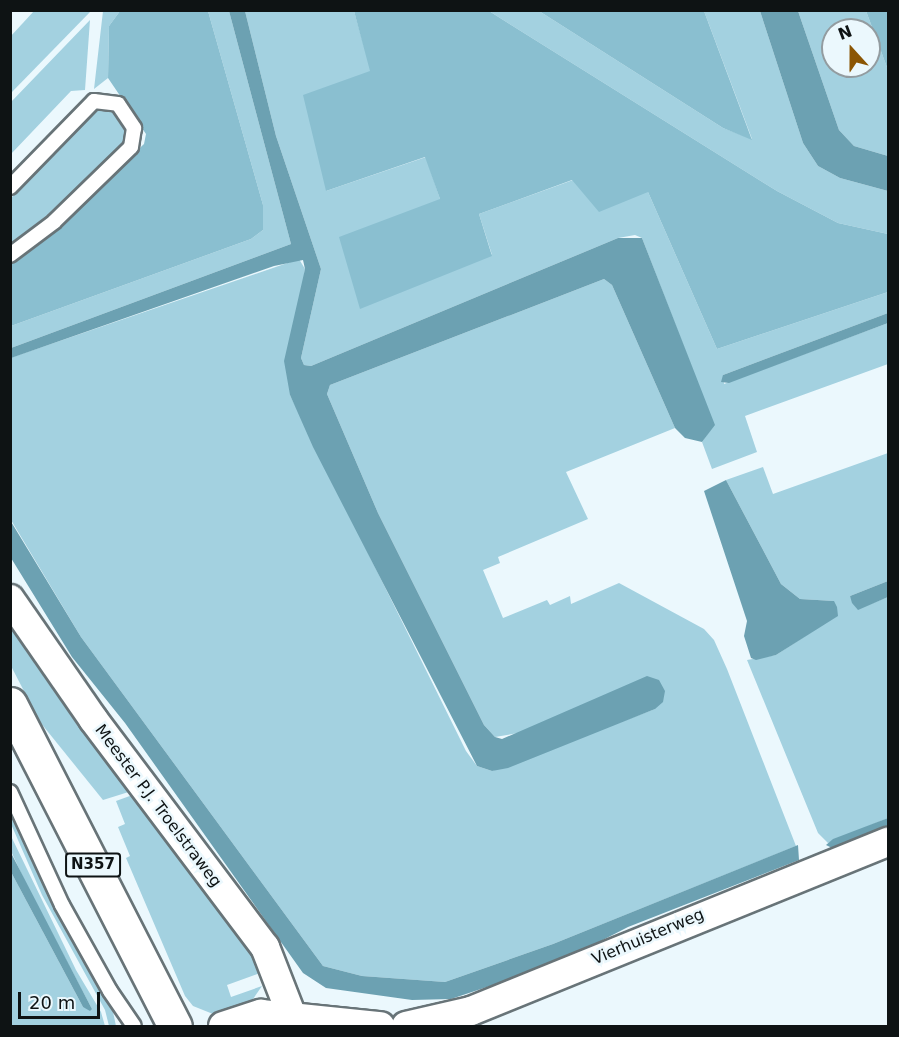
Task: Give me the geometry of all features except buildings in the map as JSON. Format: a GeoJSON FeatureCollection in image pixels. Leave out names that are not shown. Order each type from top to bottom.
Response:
{"type":"FeatureCollection","features":[{"type":"Feature","properties":{"kind":"main road","name":"N357"},"geometry":{"type":"LineString","coordinates":[[10,704],[175,1026]]}},
{"type":"Feature","properties":{"kind":"street","name":"Meester P.J. Troelstraweg"},"geometry":{"type":"LineString","coordinates":[[10,599],[93,719],[265,947],[288,1023]]}},
{"type":"Feature","properties":{"kind":"street","name":"Vierhuisterweg"},"geometry":{"type":"LineString","coordinates":[[406,1026],[471,1011],[888,842]]}},
{"type":"Feature","properties":{"kind":"street"},"geometry":{"type":"LineString","coordinates":[[223,1026],[261,1014],[288,1023],[380,1026]]}},
{"type":"Feature","properties":{"kind":"lane"},"geometry":{"type":"LineString","coordinates":[[10,187],[94,101],[118,104],[134,128],[131,147],[54,222],[10,255]]}},
{"type":"Feature","properties":{"kind":"lane"},"geometry":{"type":"LineString","coordinates":[[10,792],[62,904],[110,991],[134,1026]]}},
{"type":"Feature","properties":{"kind":"shaded area"},"geometry":{"type":"Polygon","coordinates":[[[34,11],[91,11],[11,93],[10,37],[34,11]]]}},
{"type":"Feature","properties":{"kind":"shaded area"},"geometry":{"type":"Polygon","coordinates":[[[103,11],[120,11],[109,26],[108,78],[94,89],[103,11]]]}},
{"type":"Feature","properties":{"kind":"shaded area"},"geometry":{"type":"Polygon","coordinates":[[[120,11],[208,11],[263,205],[263,230],[251,239],[11,326],[11,263],[53,231],[144,144],[146,134],[108,78],[109,26],[120,11]]]}},
{"type":"Feature","properties":{"kind":"shaded area"},"geometry":{"type":"Polygon","coordinates":[[[208,11],[229,11],[291,244],[11,348],[11,326],[251,239],[263,230],[263,205],[208,11]]]}},
{"type":"Feature","properties":{"kind":"shaded area"},"geometry":{"type":"Polygon","coordinates":[[[229,11],[245,11],[276,136],[321,269],[301,358],[304,365],[311,366],[618,238],[642,238],[715,425],[702,442],[685,438],[675,428],[612,285],[604,279],[330,385],[327,394],[378,513],[484,725],[495,737],[502,739],[647,676],[659,680],[665,691],[663,702],[655,709],[508,768],[492,771],[477,766],[313,447],[290,395],[284,361],[305,269],[303,260],[274,266],[11,358],[11,348],[291,244],[229,11]]]}},
{"type":"Feature","properties":{"kind":"shaded area"},"geometry":{"type":"Polygon","coordinates":[[[245,11],[354,11],[371,71],[326,191],[426,157],[440,199],[492,255],[479,214],[573,180],[648,192],[717,349],[888,292],[888,313],[723,375],[724,384],[888,323],[888,364],[745,416],[757,452],[712,469],[702,442],[714,425],[642,238],[635,235],[618,238],[311,366],[304,365],[301,358],[321,269],[276,136],[245,11]]]}},
{"type":"Feature","properties":{"kind":"shaded area"},"geometry":{"type":"Polygon","coordinates":[[[354,11],[489,11],[777,191],[838,223],[888,234],[888,292],[717,349],[648,192],[599,212],[572,180],[479,214],[492,256],[360,309],[339,237],[440,199],[425,157],[326,191],[303,95],[370,71],[354,11]]]}},
{"type":"Feature","properties":{"kind":"shaded area"},"geometry":{"type":"Polygon","coordinates":[[[489,11],[539,11],[723,128],[752,139],[704,11],[760,11],[803,143],[818,166],[840,178],[888,191],[888,234],[838,223],[777,191],[489,11]]]}},
{"type":"Feature","properties":{"kind":"shaded area"},"geometry":{"type":"Polygon","coordinates":[[[539,11],[704,11],[752,140],[723,128],[539,11]]]}},
{"type":"Feature","properties":{"kind":"shaded area"},"geometry":{"type":"Polygon","coordinates":[[[760,11],[798,11],[839,130],[854,146],[888,156],[888,191],[840,178],[818,166],[803,143],[760,11]]]}},
{"type":"Feature","properties":{"kind":"shaded area"},"geometry":{"type":"Polygon","coordinates":[[[798,11],[866,11],[869,18],[821,18],[821,78],[798,11]]]}},
{"type":"Feature","properties":{"kind":"shaded area"},"geometry":{"type":"Polygon","coordinates":[[[866,11],[888,11],[888,70],[881,51],[881,18],[869,18],[866,11]]]}},
{"type":"Feature","properties":{"kind":"shaded area"},"geometry":{"type":"Polygon","coordinates":[[[90,20],[85,90],[71,91],[11,154],[11,102],[90,20]]]}},
{"type":"Feature","properties":{"kind":"shaded area"},"geometry":{"type":"Polygon","coordinates":[[[881,51],[888,70],[888,156],[854,146],[839,130],[821,78],[881,78],[881,51]]]}},
{"type":"Feature","properties":{"kind":"shaded area"},"geometry":{"type":"Polygon","coordinates":[[[98,108],[115,112],[126,129],[123,146],[50,216],[11,246],[11,198],[98,108]]]}},
{"type":"Feature","properties":{"kind":"shaded area"},"geometry":{"type":"Polygon","coordinates":[[[299,259],[305,269],[290,395],[466,751],[477,766],[492,771],[655,709],[495,737],[484,725],[378,513],[327,394],[330,385],[604,279],[612,285],[675,428],[566,472],[588,519],[498,557],[500,563],[483,570],[503,618],[547,600],[550,605],[570,596],[571,604],[619,583],[704,629],[714,640],[727,669],[796,846],[553,944],[445,982],[362,976],[323,966],[81,637],[11,520],[10,358],[299,259]]]}},
{"type":"Feature","properties":{"kind":"shaded area"},"geometry":{"type":"Polygon","coordinates":[[[888,313],[888,323],[729,383],[721,382],[723,375],[888,313]]]}},
{"type":"Feature","properties":{"kind":"shaded area"},"geometry":{"type":"Polygon","coordinates":[[[888,453],[888,581],[850,596],[858,609],[888,597],[888,818],[828,843],[818,833],[747,660],[776,655],[813,631],[834,601],[800,599],[781,584],[726,480],[763,467],[773,494],[888,453]]]}},
{"type":"Feature","properties":{"kind":"shaded area"},"geometry":{"type":"Polygon","coordinates":[[[726,480],[781,584],[800,599],[834,601],[837,607],[838,616],[776,655],[756,660],[751,658],[744,636],[747,621],[704,491],[726,480]]]}},
{"type":"Feature","properties":{"kind":"shaded area"},"geometry":{"type":"Polygon","coordinates":[[[10,520],[81,637],[323,966],[362,976],[445,982],[553,944],[798,845],[799,860],[628,927],[558,963],[451,999],[412,1000],[326,988],[303,973],[125,723],[72,657],[11,558],[10,520]]]}},
{"type":"Feature","properties":{"kind":"shaded area"},"geometry":{"type":"Polygon","coordinates":[[[888,581],[888,597],[858,610],[852,603],[850,596],[888,581]]]}},
{"type":"Feature","properties":{"kind":"shaded area"},"geometry":{"type":"Polygon","coordinates":[[[10,620],[135,790],[103,800],[40,722],[11,666],[10,620]]]}},
{"type":"Feature","properties":{"kind":"shaded area"},"geometry":{"type":"Polygon","coordinates":[[[138,793],[247,942],[263,972],[227,985],[231,997],[262,986],[246,1009],[218,1016],[193,1006],[185,996],[126,858],[130,856],[118,827],[125,824],[116,801],[138,793]]]}},
{"type":"Feature","properties":{"kind":"shaded area"},"geometry":{"type":"Polygon","coordinates":[[[10,811],[86,964],[112,1007],[116,1026],[109,1026],[105,1010],[42,895],[11,824],[10,811]]]}},
{"type":"Feature","properties":{"kind":"shaded area"},"geometry":{"type":"Polygon","coordinates":[[[888,818],[888,829],[834,849],[826,845],[833,839],[888,818]]]}},
{"type":"Feature","properties":{"kind":"shaded area"},"geometry":{"type":"Polygon","coordinates":[[[10,834],[76,970],[101,1012],[105,1026],[11,1026],[11,872],[83,1007],[92,1009],[27,886],[11,851],[10,834]]]}},
{"type":"Feature","properties":{"kind":"shaded area"},"geometry":{"type":"Polygon","coordinates":[[[10,851],[92,1009],[90,1011],[83,1007],[11,872],[10,851]]]}}]}
